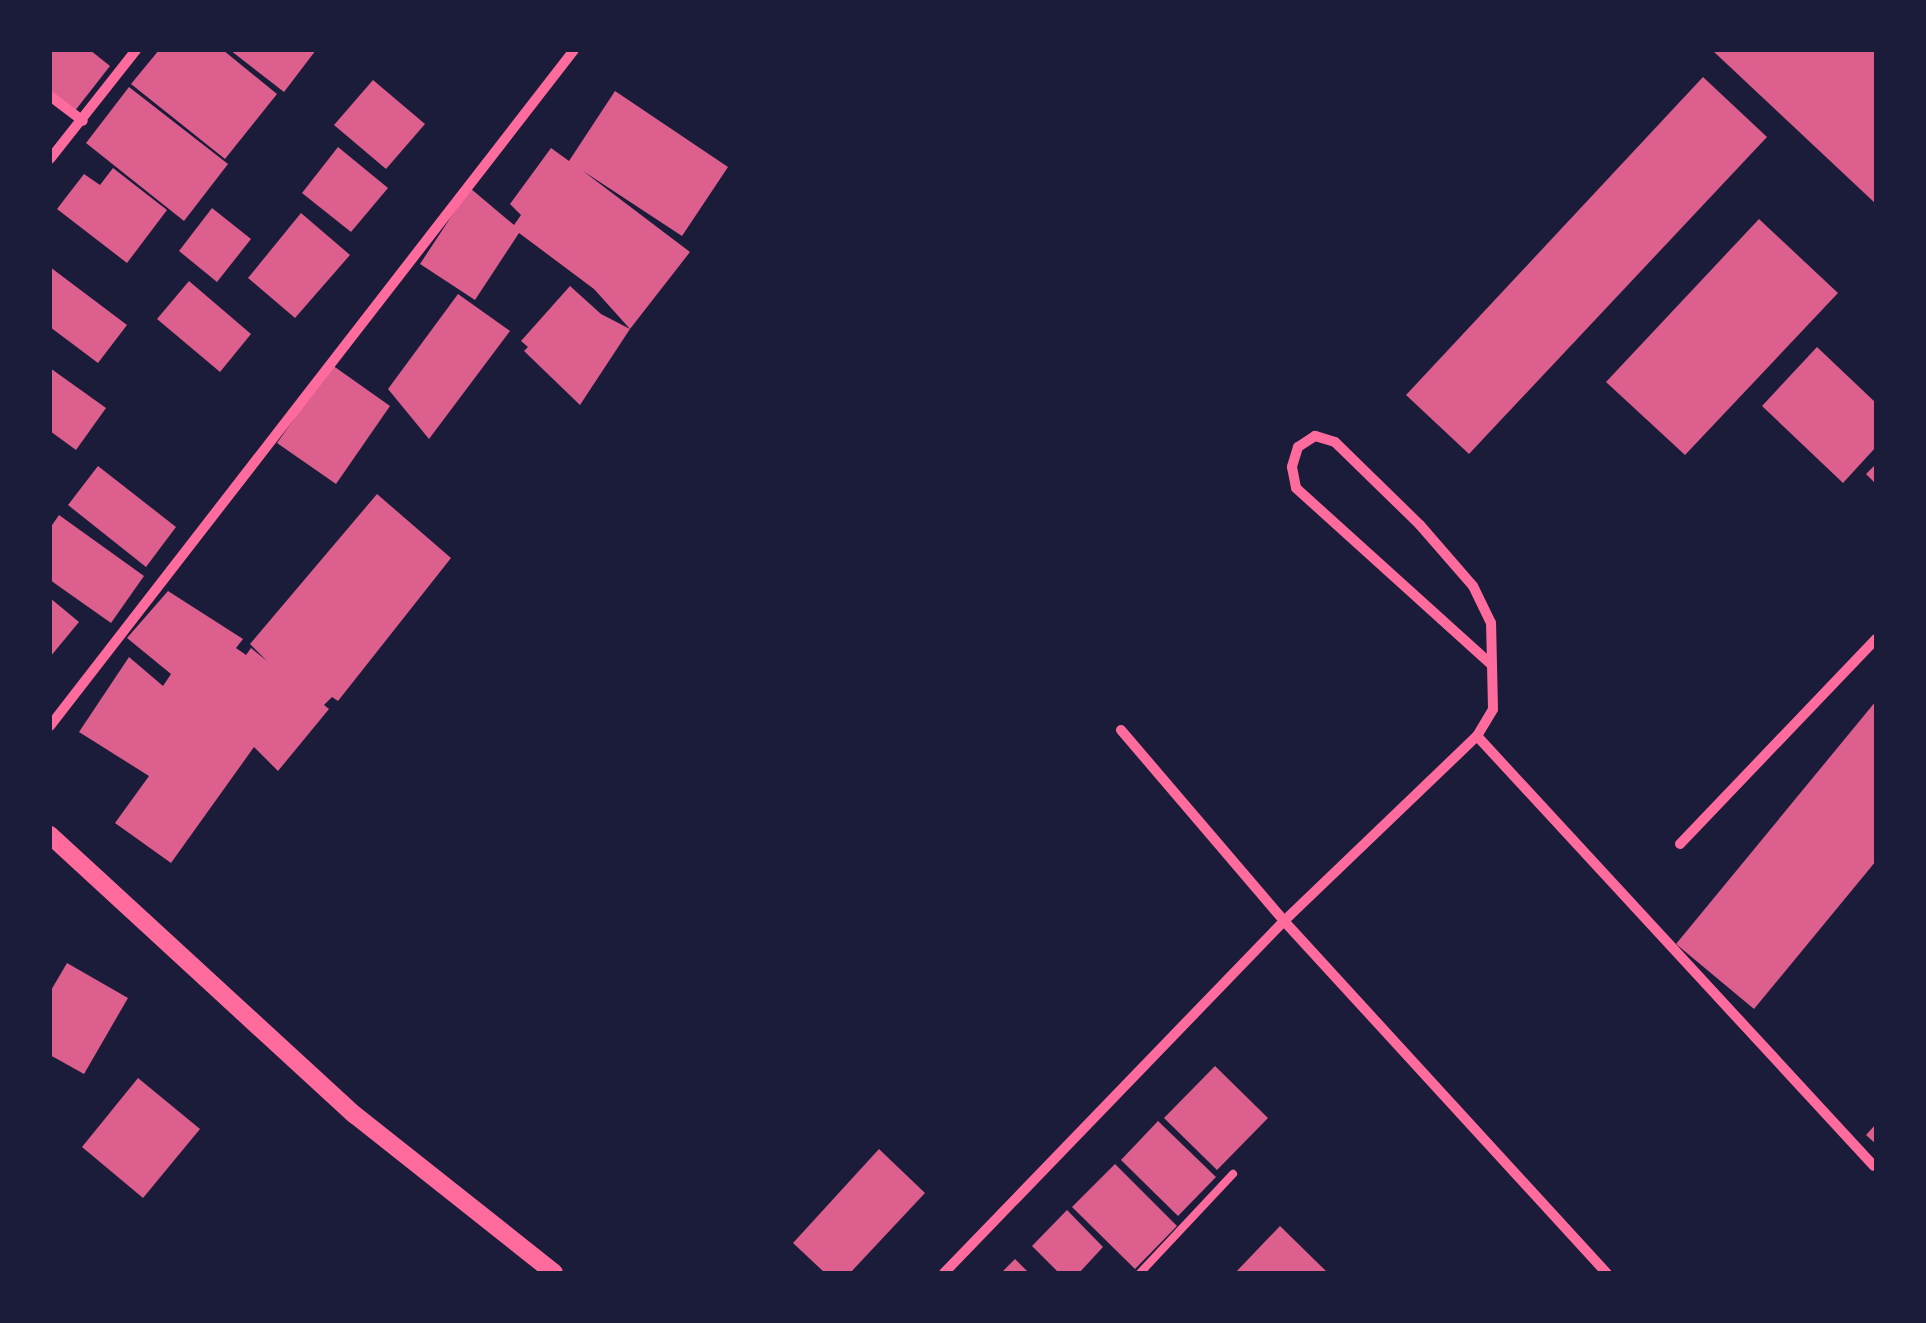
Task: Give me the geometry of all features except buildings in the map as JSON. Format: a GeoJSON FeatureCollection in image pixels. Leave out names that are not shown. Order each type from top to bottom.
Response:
{"type":"FeatureCollection","features":[{"type":"Feature","properties":{"kind":"street"},"geometry":{"type":"LineString","coordinates":[[50,159],[136,50]]}},
{"type":"Feature","properties":{"kind":"street"},"geometry":{"type":"LineString","coordinates":[[50,726],[574,50]]}},
{"type":"Feature","properties":{"kind":"street"},"geometry":{"type":"LineString","coordinates":[[50,96],[83,121]]}},
{"type":"Feature","properties":{"kind":"street"},"geometry":{"type":"LineString","coordinates":[[944,1273],[1284,921],[1477,736],[1493,709],[1492,665],[1491,623],[1473,586],[1420,525],[1335,442],[1316,436],[1298,447],[1292,467],[1296,488],[1492,665]]}},
{"type":"Feature","properties":{"kind":"street"},"geometry":{"type":"LineString","coordinates":[[1680,844],[1876,640]]}},
{"type":"Feature","properties":{"kind":"street"},"geometry":{"type":"LineString","coordinates":[[1122,730],[1284,921],[1607,1273]]}},
{"type":"Feature","properties":{"kind":"street"},"geometry":{"type":"LineString","coordinates":[[1477,736],[1874,1166]]}},
{"type":"Feature","properties":{"kind":"street"},"geometry":{"type":"LineString","coordinates":[[50,836],[355,1115],[554,1273]]}},
{"type":"Feature","properties":{"kind":"lane"},"geometry":{"type":"LineString","coordinates":[[1140,1273],[1233,1174]]}}]}
